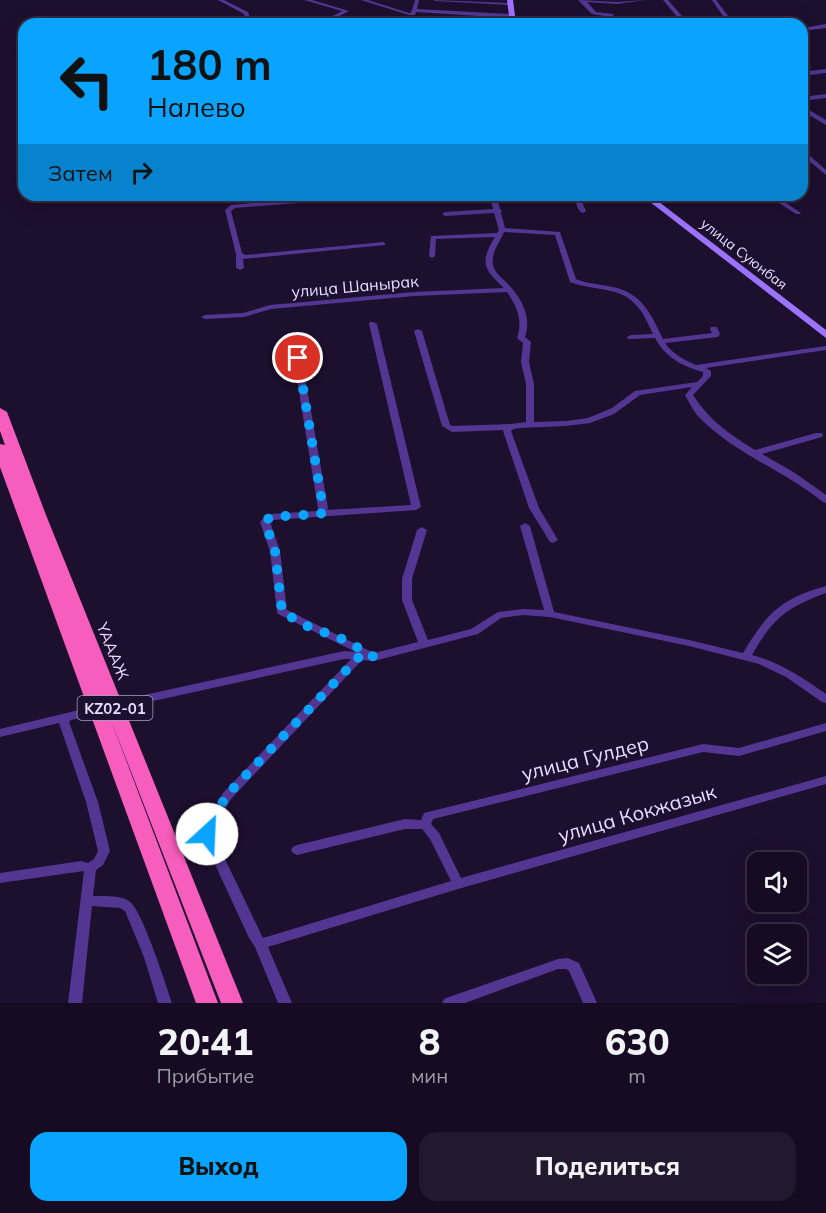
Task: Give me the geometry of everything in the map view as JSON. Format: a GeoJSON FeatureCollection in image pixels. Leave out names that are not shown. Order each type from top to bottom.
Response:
{"type":"FeatureCollection","features":[{"type":"Feature","properties":{"kind":"highway","name":"ҮАААЖ"},"geometry":{"type":"LineString","coordinates":[[0,412],[42,526],[232,1003]]}},
{"type":"Feature","properties":{"kind":"highway","name":"KZ02-01"},"geometry":{"type":"LineString","coordinates":[[0,448],[207,1003]]}},
{"type":"Feature","properties":{"kind":"main road"},"geometry":{"type":"LineString","coordinates":[[510,2],[512,16]]}},
{"type":"Feature","properties":{"kind":"main road","name":"улица Суюнбая"},"geometry":{"type":"LineString","coordinates":[[653,201],[826,335]]}},
{"type":"Feature","properties":{"kind":"street"},"geometry":{"type":"LineString","coordinates":[[221,1],[230,0]]}},
{"type":"Feature","properties":{"kind":"street"},"geometry":{"type":"LineString","coordinates":[[306,0],[347,11],[333,18]]}},
{"type":"Feature","properties":{"kind":"street"},"geometry":{"type":"LineString","coordinates":[[363,0],[413,12],[512,16]]}},
{"type":"Feature","properties":{"kind":"street"},"geometry":{"type":"LineString","coordinates":[[413,12],[417,0]]}},
{"type":"Feature","properties":{"kind":"street"},"geometry":{"type":"LineString","coordinates":[[435,0],[510,2]]}},
{"type":"Feature","properties":{"kind":"street"},"geometry":{"type":"LineString","coordinates":[[580,0],[591,12],[611,15],[611,3]]}},
{"type":"Feature","properties":{"kind":"street"},"geometry":{"type":"LineString","coordinates":[[580,0],[611,3],[644,0]]}},
{"type":"Feature","properties":{"kind":"street"},"geometry":{"type":"LineString","coordinates":[[665,0],[681,18]]}},
{"type":"Feature","properties":{"kind":"street"},"geometry":{"type":"LineString","coordinates":[[714,0],[727,18]]}},
{"type":"Feature","properties":{"kind":"street"},"geometry":{"type":"LineString","coordinates":[[221,1],[246,13],[248,18]]}},
{"type":"Feature","properties":{"kind":"street"},"geometry":{"type":"LineString","coordinates":[[808,29],[826,26]]}},
{"type":"Feature","properties":{"kind":"street"},"geometry":{"type":"LineString","coordinates":[[808,73],[826,71]]}},
{"type":"Feature","properties":{"kind":"street"},"geometry":{"type":"LineString","coordinates":[[808,98],[826,96]]}},
{"type":"Feature","properties":{"kind":"street"},"geometry":{"type":"LineString","coordinates":[[808,112],[826,123]]}},
{"type":"Feature","properties":{"kind":"street"},"geometry":{"type":"LineString","coordinates":[[808,156],[826,173]]}},
{"type":"Feature","properties":{"kind":"street"},"geometry":{"type":"LineString","coordinates":[[240,268],[240,255],[228,210],[233,206],[296,201]]}},
{"type":"Feature","properties":{"kind":"street"},"geometry":{"type":"LineString","coordinates":[[495,201],[499,211],[501,232],[491,248],[490,271],[509,290],[524,317],[526,328],[521,338],[527,342],[525,362],[530,384],[530,425]]}},
{"type":"Feature","properties":{"kind":"street"},"geometry":{"type":"LineString","coordinates":[[579,201],[583,211]]}},
{"type":"Feature","properties":{"kind":"street"},"geometry":{"type":"LineString","coordinates":[[779,201],[798,213]]}},
{"type":"Feature","properties":{"kind":"street"},"geometry":{"type":"LineString","coordinates":[[445,214],[499,211]]}},
{"type":"Feature","properties":{"kind":"street"},"geometry":{"type":"LineString","coordinates":[[432,256],[433,237],[501,232],[558,233],[573,280],[628,294],[651,319],[660,339],[673,357],[708,374],[691,392],[690,398],[709,422],[728,437],[800,479],[826,500]]}},
{"type":"Feature","properties":{"kind":"street"},"geometry":{"type":"LineString","coordinates":[[240,255],[383,244]]}},
{"type":"Feature","properties":{"kind":"street","name":"улица Шанырак"},"geometry":{"type":"LineString","coordinates":[[205,317],[244,315],[270,307],[414,294],[509,290]]}},
{"type":"Feature","properties":{"kind":"street"},"geometry":{"type":"LineString","coordinates":[[373,324],[416,507],[270,517],[265,522],[275,551],[282,612],[307,626],[345,640],[374,657]]}},
{"type":"Feature","properties":{"kind":"street"},"geometry":{"type":"LineString","coordinates":[[631,337],[660,339],[715,335],[714,329]]}},
{"type":"Feature","properties":{"kind":"street"},"geometry":{"type":"LineString","coordinates":[[418,331],[446,426],[452,429],[512,427],[594,419],[612,412],[629,397],[638,393],[698,384]]}},
{"type":"Feature","properties":{"kind":"street"},"geometry":{"type":"LineString","coordinates":[[294,337],[323,508],[321,514]]}},
{"type":"Feature","properties":{"kind":"street"},"geometry":{"type":"LineString","coordinates":[[694,368],[826,348]]}},
{"type":"Feature","properties":{"kind":"street"},"geometry":{"type":"LineString","coordinates":[[512,427],[507,431],[534,508],[553,540]]}},
{"type":"Feature","properties":{"kind":"street"},"geometry":{"type":"LineString","coordinates":[[756,453],[819,435]]}},
{"type":"Feature","properties":{"kind":"street"},"geometry":{"type":"LineString","coordinates":[[525,526],[550,614]]}},
{"type":"Feature","properties":{"kind":"street"},"geometry":{"type":"LineString","coordinates":[[422,530],[407,579],[408,600],[424,645]]}},
{"type":"Feature","properties":{"kind":"street"},"geometry":{"type":"LineString","coordinates":[[746,657],[766,622],[788,603],[826,589]]}},
{"type":"Feature","properties":{"kind":"street"},"geometry":{"type":"LineString","coordinates":[[126,703],[344,655],[374,657],[474,632],[498,615],[523,612],[550,614],[746,657],[776,666],[826,699]]}},
{"type":"Feature","properties":{"kind":"street"},"geometry":{"type":"LineString","coordinates":[[285,1003],[260,944],[255,938],[207,834],[211,821],[227,795],[360,656]]}},
{"type":"Feature","properties":{"kind":"street"},"geometry":{"type":"LineString","coordinates":[[0,733],[83,713]]}},
{"type":"Feature","properties":{"kind":"street"},"geometry":{"type":"LineString","coordinates":[[0,878],[81,866],[90,868],[99,862],[104,850],[92,802],[65,728],[64,722],[67,717]]}},
{"type":"Feature","properties":{"kind":"street","name":"улица Гулдер"},"geometry":{"type":"LineString","coordinates":[[425,825],[428,816],[703,748],[739,752],[826,727]]}},
{"type":"Feature","properties":{"kind":"street","name":"улица Кокжазык"},"geometry":{"type":"LineString","coordinates":[[260,944],[458,884],[826,780]]}},
{"type":"Feature","properties":{"kind":"street"},"geometry":{"type":"LineString","coordinates":[[297,850],[405,824],[425,825],[435,836],[458,884]]}},
{"type":"Feature","properties":{"kind":"street"},"geometry":{"type":"LineString","coordinates":[[75,1003],[90,868]]}},
{"type":"Feature","properties":{"kind":"street"},"geometry":{"type":"LineString","coordinates":[[86,900],[123,903],[130,908],[150,957],[165,1003]]}},
{"type":"Feature","properties":{"kind":"street"},"geometry":{"type":"LineString","coordinates":[[449,1003],[558,964],[568,963],[574,968],[590,1003]]}},
{"type":"Feature","properties":{"kind":"route"},"geometry":{"type":"LineString","coordinates":[[207,834],[211,821],[227,795],[360,656],[374,657],[345,640],[307,626],[282,612],[275,551],[265,522],[270,517],[321,514],[323,508],[298,358]]}}]}
